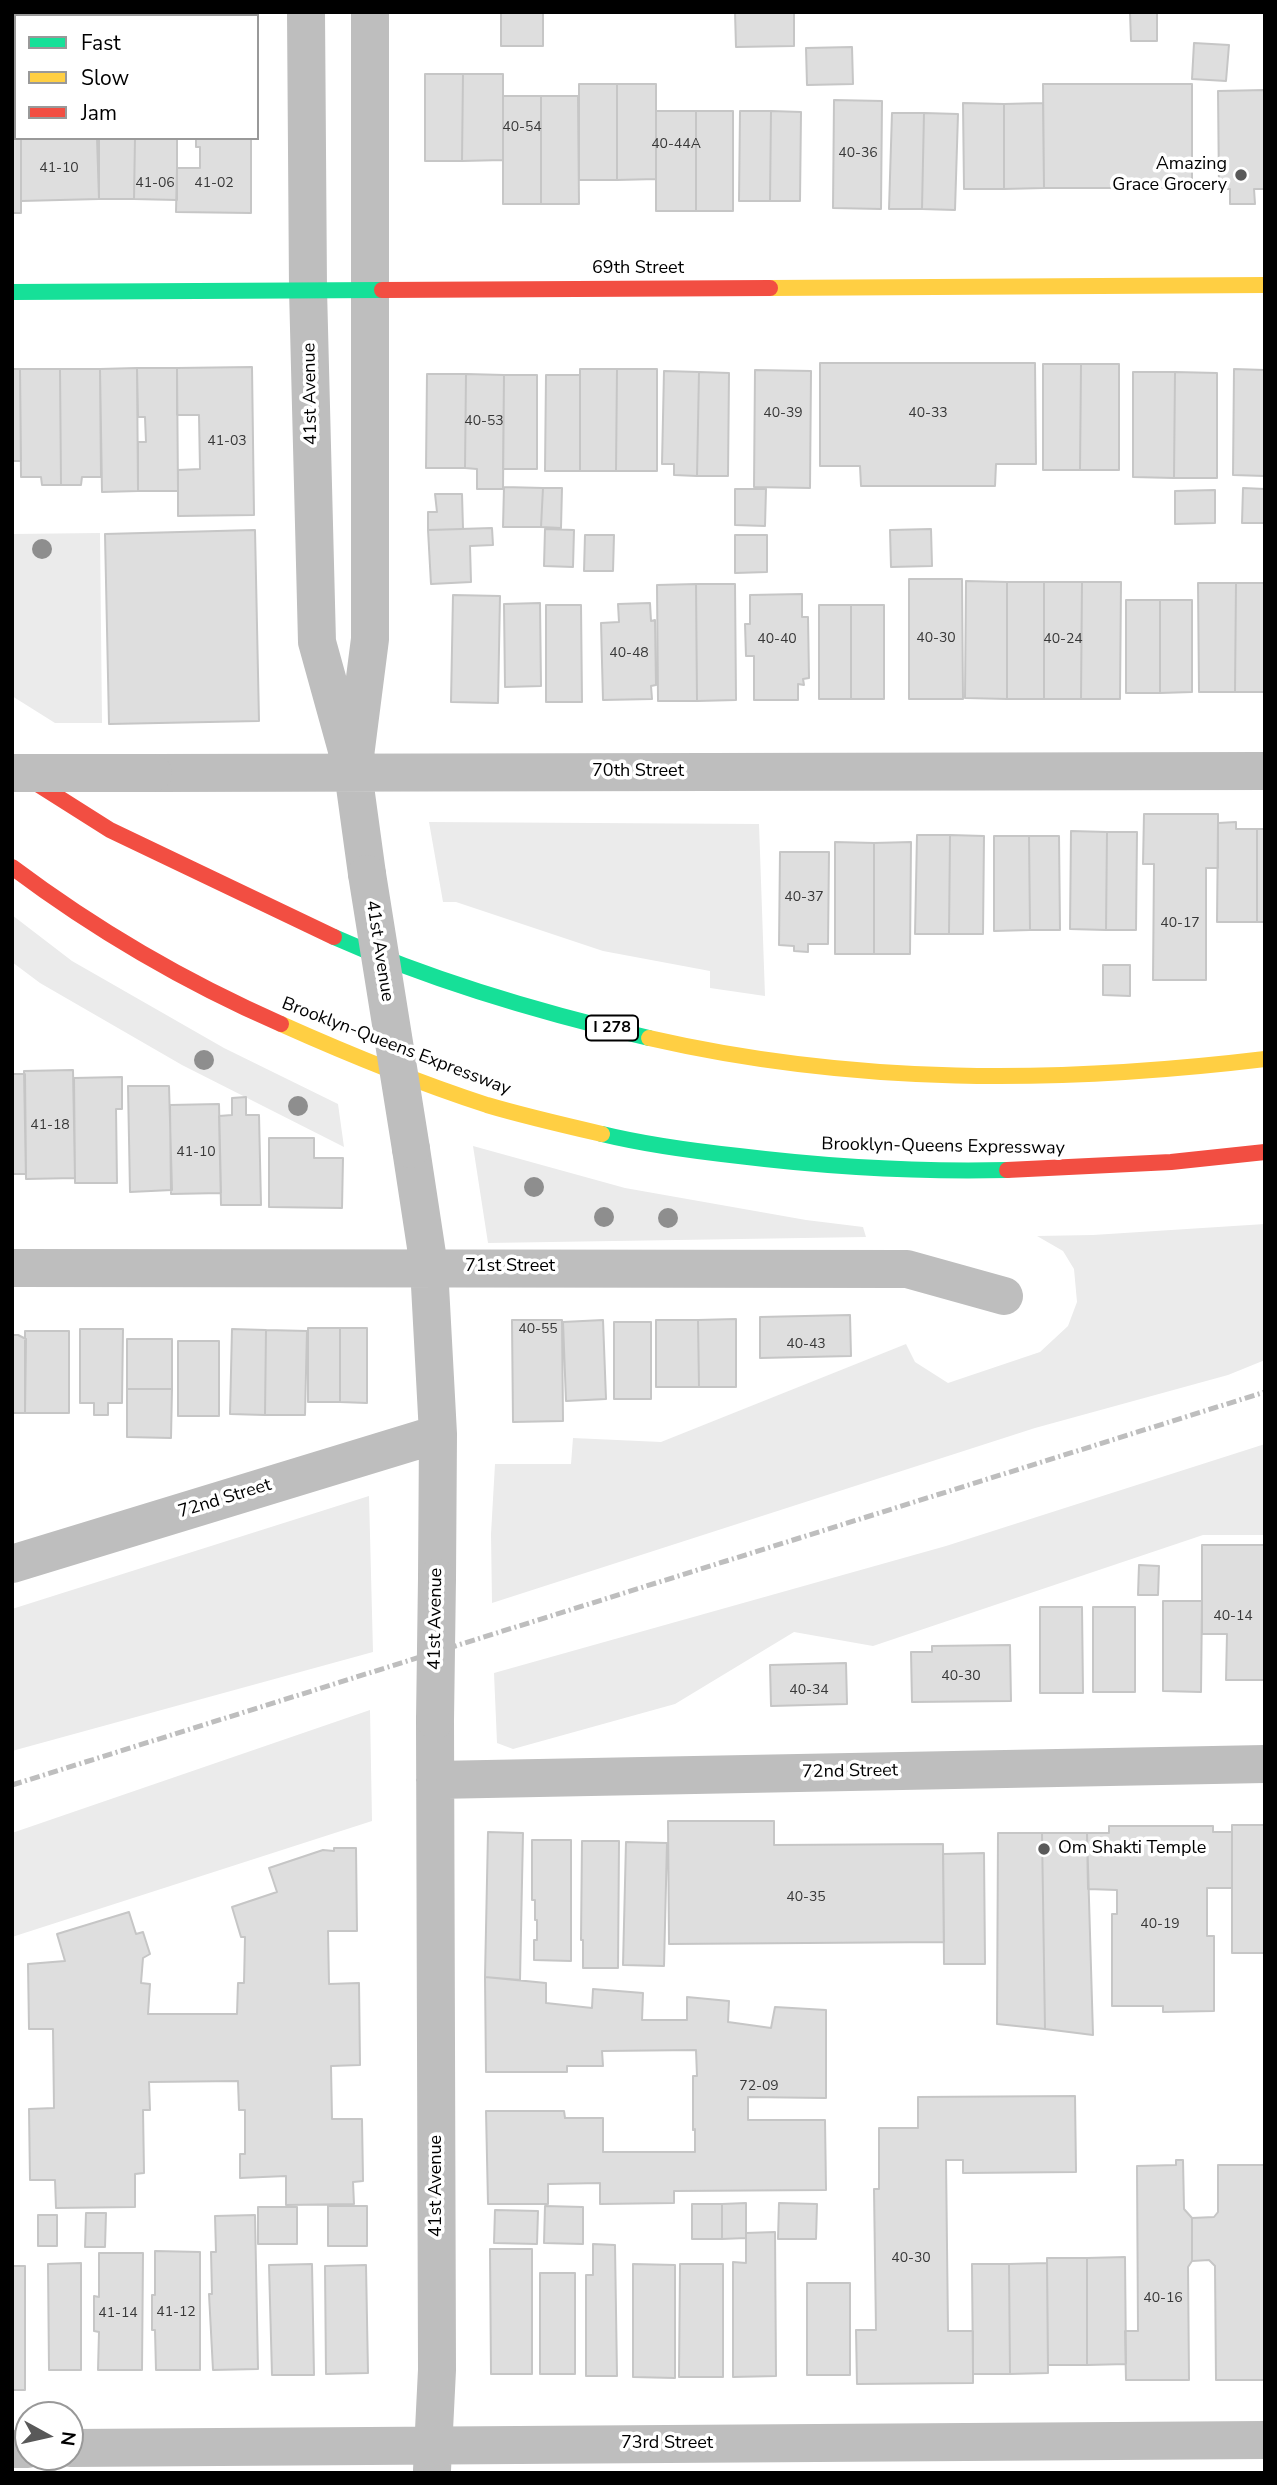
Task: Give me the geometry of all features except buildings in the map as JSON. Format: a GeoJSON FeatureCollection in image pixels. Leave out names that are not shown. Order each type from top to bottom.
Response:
{"type":"FeatureCollection","features":[{"type":"Feature","properties":{"kind":"main road","name":"69th Street"},"geometry":{"type":"LineString","coordinates":[[12,292],[1265,285]]}},
{"type":"Feature","properties":{"kind":"main road","name":"I 278"},"geometry":{"type":"LineString","coordinates":[[12,771],[96,823],[321,931],[393,961],[486,994],[660,1040],[824,1067],[907,1074],[1048,1077],[1130,1074],[1265,1059]]}},
{"type":"Feature","properties":{"kind":"main road","name":"Brooklyn-Queens Expressway"},"geometry":{"type":"LineString","coordinates":[[12,867],[107,934],[169,970],[256,1013],[416,1079],[513,1112],[594,1132],[669,1147],[749,1158],[912,1170],[1060,1169],[1207,1159],[1265,1152]]}},
{"type":"Feature","properties":{"kind":"street","name":"41st Avenue"},"geometry":{"type":"LineString","coordinates":[[306,12],[317,642],[353,772],[411,1149],[429,1268],[438,1434],[435,1720],[437,2370],[433,2460]]}},
{"type":"Feature","properties":{"kind":"street","name":"41st Avenue"},"geometry":{"type":"LineString","coordinates":[[353,772],[370,639],[370,12]]}},
{"type":"Feature","properties":{"kind":"street","name":"70th Street"},"geometry":{"type":"LineString","coordinates":[[12,771],[1265,771]]}},
{"type":"Feature","properties":{"kind":"street","name":"71st Street"},"geometry":{"type":"LineString","coordinates":[[12,1268],[907,1269],[1004,1296]]}},
{"type":"Feature","properties":{"kind":"street","name":"72nd Street"},"geometry":{"type":"LineString","coordinates":[[12,1564],[438,1434]]}},
{"type":"Feature","properties":{"kind":"street","name":"72nd Street"},"geometry":{"type":"LineString","coordinates":[[435,1780],[1265,1764]]}},
{"type":"Feature","properties":{"kind":"street","name":"73rd Street"},"geometry":{"type":"LineString","coordinates":[[84,2448],[433,2460],[1265,2440]]}},
{"type":"Feature","properties":{"kind":"shaded area"},"geometry":{"type":"Polygon","coordinates":[[[100,533],[102,723],[55,723],[12,696],[12,534],[100,533]]]}},
{"type":"Feature","properties":{"kind":"shaded area"},"geometry":{"type":"Polygon","coordinates":[[[429,822],[759,824],[765,996],[710,988],[710,971],[603,951],[456,902],[443,902],[429,822]]]}},
{"type":"Feature","properties":{"kind":"shaded area"},"geometry":{"type":"Polygon","coordinates":[[[12,915],[72,961],[224,1048],[338,1104],[344,1147],[182,1065],[40,983],[12,962],[12,915]]]}},
{"type":"Feature","properties":{"kind":"shaded area"},"geometry":{"type":"Polygon","coordinates":[[[473,1146],[625,1188],[806,1220],[863,1227],[866,1237],[488,1243],[473,1146]]]}},
{"type":"Feature","properties":{"kind":"shaded area"},"geometry":{"type":"Polygon","coordinates":[[[1265,1224],[1265,1360],[1228,1375],[1035,1428],[492,1603],[491,1534],[495,1464],[571,1464],[573,1438],[661,1442],[906,1344],[915,1362],[948,1383],[1040,1352],[1068,1326],[1077,1302],[1074,1269],[1063,1251],[1037,1236],[1265,1224]]]}},
{"type":"Feature","properties":{"kind":"shaded area"},"geometry":{"type":"Polygon","coordinates":[[[1265,1444],[1265,1535],[1203,1535],[873,1646],[794,1632],[675,1704],[513,1749],[497,1743],[494,1673],[946,1546],[1265,1444]]]}},
{"type":"Feature","properties":{"kind":"shaded area"},"geometry":{"type":"Polygon","coordinates":[[[369,1496],[373,1652],[12,1751],[12,1609],[369,1496]]]}},
{"type":"Feature","properties":{"kind":"shaded area"},"geometry":{"type":"Polygon","coordinates":[[[370,1710],[372,1821],[12,1937],[12,1833],[370,1710]]]}},
{"type":"Feature","properties":{"kind":"railway"},"geometry":{"type":"LineString","coordinates":[[12,1785],[1265,1392]]}},
{"type":"Feature","properties":{"kind":"traffic: fast"},"geometry":{"type":"LineString","coordinates":[[12,292],[382,290]]}},
{"type":"Feature","properties":{"kind":"traffic: fast"},"geometry":{"type":"LineString","coordinates":[[334,937],[489,995],[649,1038]]}},
{"type":"Feature","properties":{"kind":"traffic: fast"},"geometry":{"type":"LineString","coordinates":[[602,1134],[687,1150],[806,1163],[873,1168],[1007,1170]]}},
{"type":"Feature","properties":{"kind":"traffic: slow"},"geometry":{"type":"LineString","coordinates":[[770,288],[1265,285]]}},
{"type":"Feature","properties":{"kind":"traffic: slow"},"geometry":{"type":"LineString","coordinates":[[281,1024],[382,1067],[487,1105],[602,1134]]}},
{"type":"Feature","properties":{"kind":"traffic: slow"},"geometry":{"type":"LineString","coordinates":[[649,1038],[802,1065],[956,1075],[1110,1073],[1265,1059]]}},
{"type":"Feature","properties":{"kind":"traffic: jam"},"geometry":{"type":"LineString","coordinates":[[382,290],[770,288]]}},
{"type":"Feature","properties":{"kind":"traffic: jam"},"geometry":{"type":"LineString","coordinates":[[12,768],[110,830],[334,937]]}},
{"type":"Feature","properties":{"kind":"traffic: jam"},"geometry":{"type":"LineString","coordinates":[[12,867],[76,912],[142,953],[210,991],[281,1024]]}},
{"type":"Feature","properties":{"kind":"traffic: jam"},"geometry":{"type":"LineString","coordinates":[[1007,1170],[1171,1162],[1265,1152]]}},
{"type":"Feature","properties":{"kind":"place","name":"Amazing Grace Grocery"},"geometry":{"type":"Point","coordinates":[1241,175]}},
{"type":"Feature","properties":{"kind":"place","name":"Om Shakti Temple"},"geometry":{"type":"Point","coordinates":[1044,1849]}}]}
